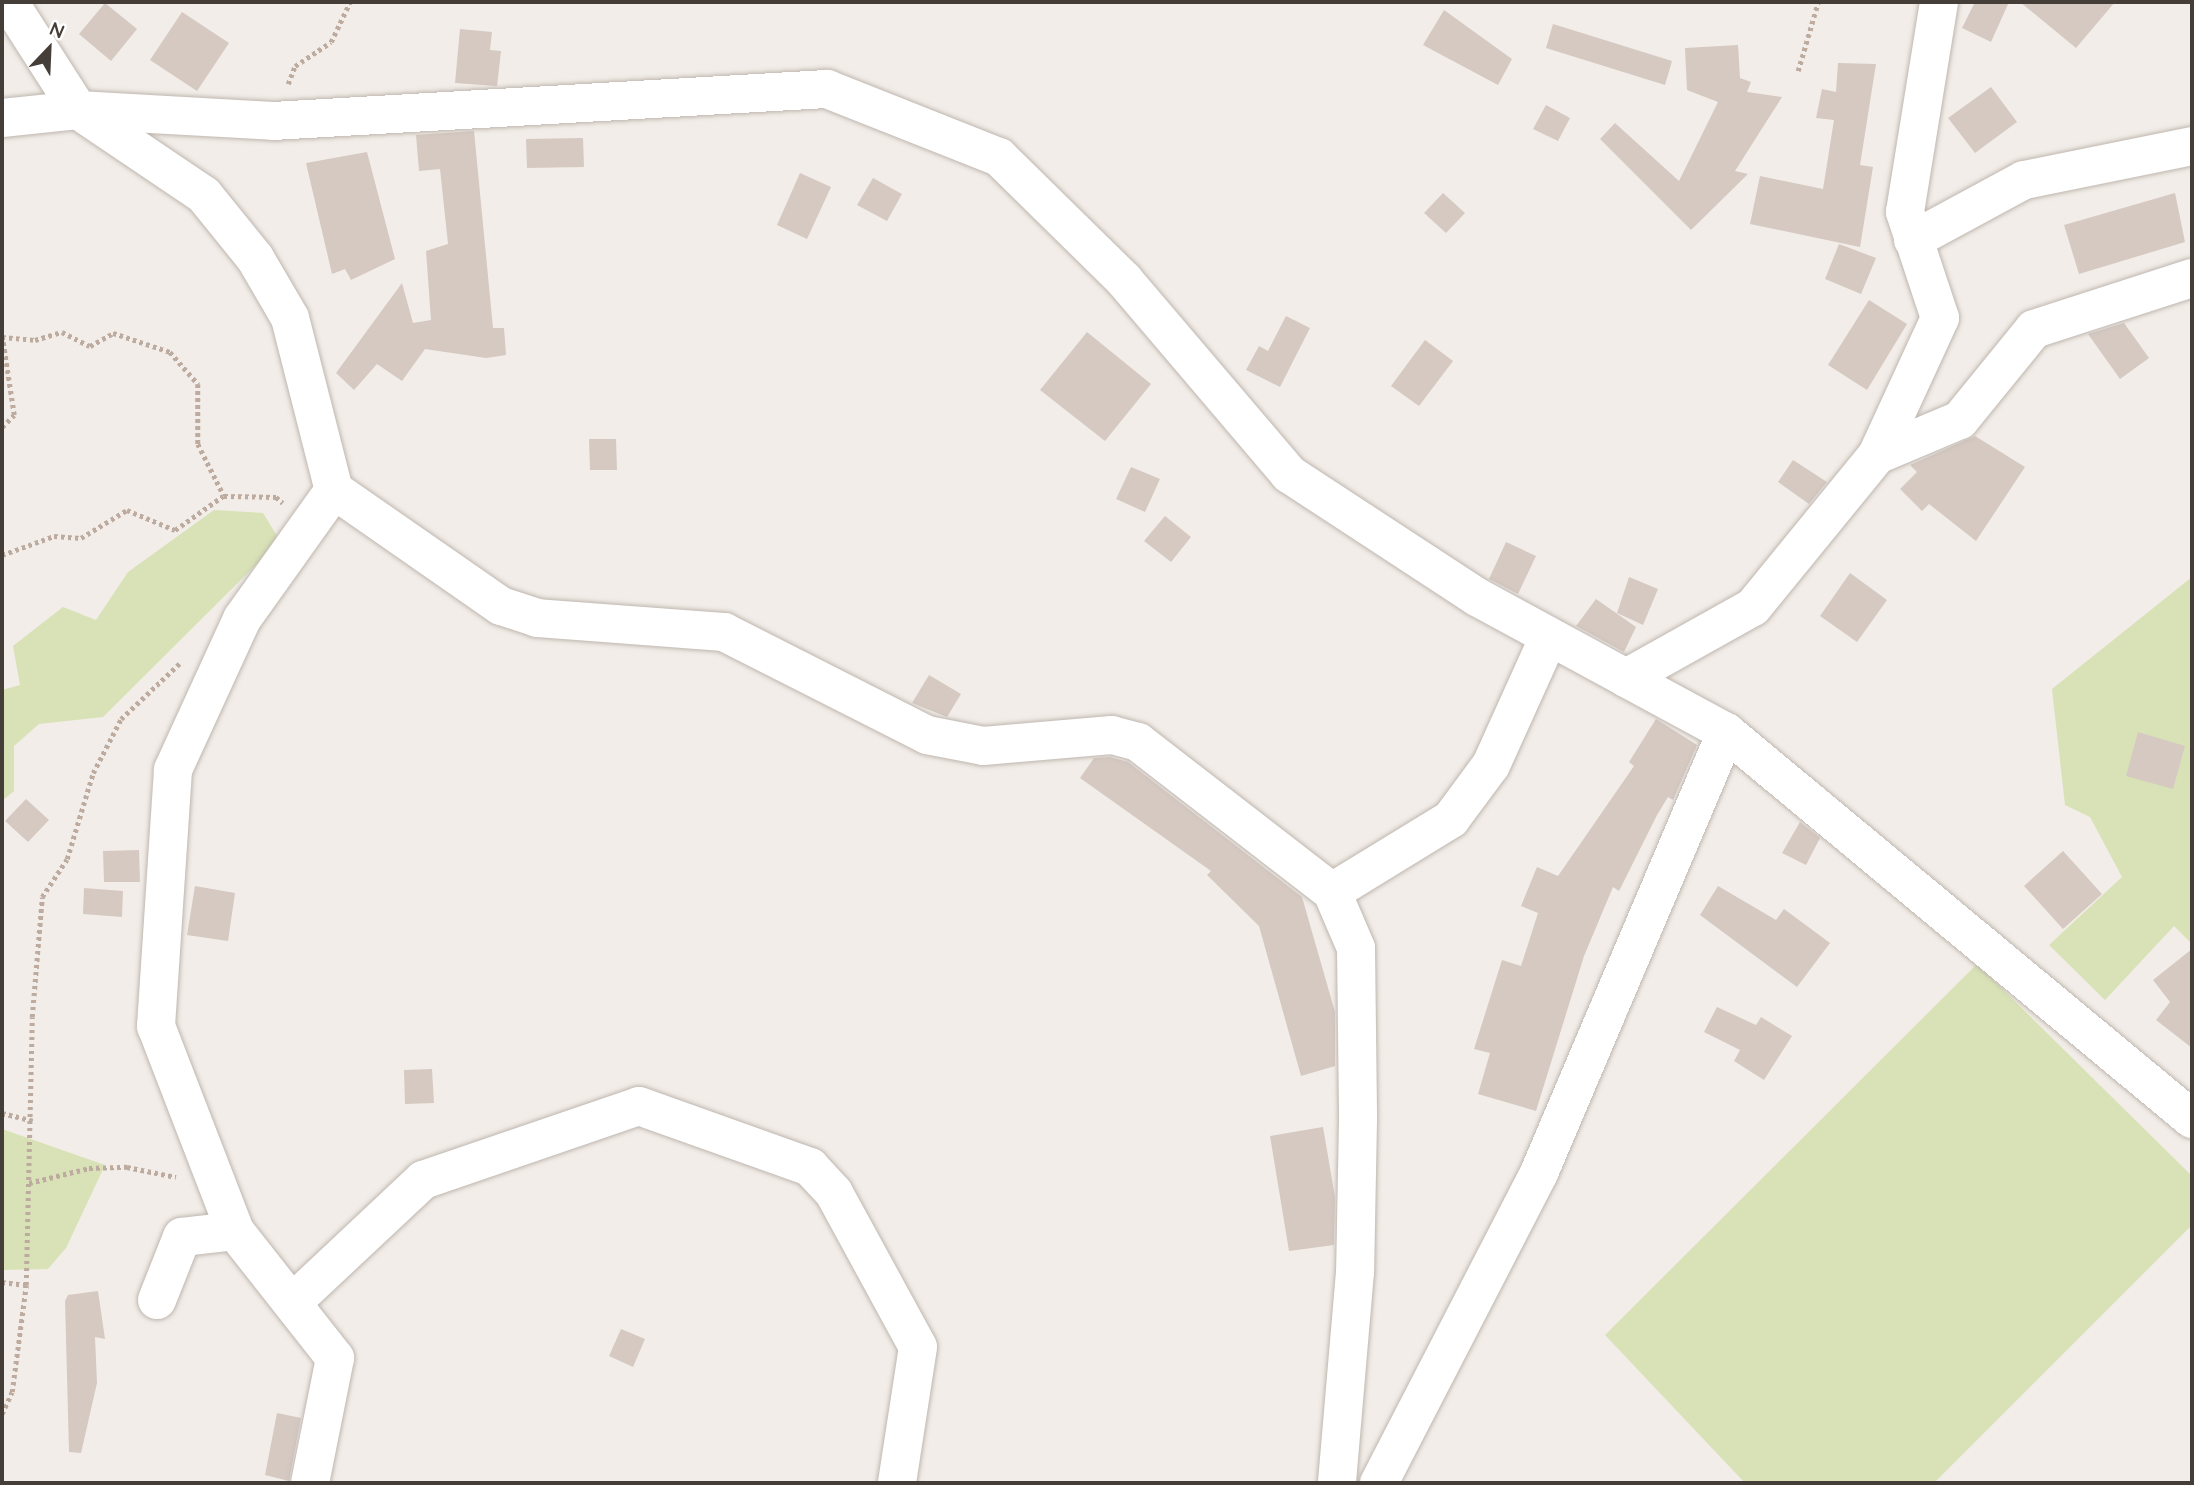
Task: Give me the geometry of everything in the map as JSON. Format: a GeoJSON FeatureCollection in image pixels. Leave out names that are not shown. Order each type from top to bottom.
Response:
{"type":"FeatureCollection","features":[{"type":"Feature","properties":{"kind":"street"},"geometry":{"type":"LineString","coordinates":[[9,2],[78,110],[204,195],[255,258],[290,318],[334,490],[501,606],[537,618],[724,632],[927,735],[983,746],[1112,735],[1138,742],[1332,892],[1356,948],[1358,1120],[1355,1272],[1336,1483]]}},
{"type":"Feature","properties":{"kind":"street"},"geometry":{"type":"LineString","coordinates":[[1626,678],[1753,607],[1877,454],[1940,318],[1905,212],[1939,2]]}},
{"type":"Feature","properties":{"kind":"street"},"geometry":{"type":"LineString","coordinates":[[2,118],[78,110],[273,121],[827,89],[999,157],[1124,280],[1289,474],[1548,639],[1726,732],[2192,1119]]}},
{"type":"Feature","properties":{"kind":"street"},"geometry":{"type":"LineString","coordinates":[[1913,240],[2024,180],[2192,146]]}},
{"type":"Feature","properties":{"kind":"street"},"geometry":{"type":"LineString","coordinates":[[1877,454],[1960,420],[2034,329],[2192,278]]}},
{"type":"Feature","properties":{"kind":"street"},"geometry":{"type":"LineString","coordinates":[[310,1483],[335,1359],[235,1231],[156,1026],[173,770],[242,619],[334,490]]}},
{"type":"Feature","properties":{"kind":"street"},"geometry":{"type":"LineString","coordinates":[[1332,892],[1451,819],[1491,765],[1548,639]]}},
{"type":"Feature","properties":{"kind":"street"},"geometry":{"type":"LineString","coordinates":[[1379,1483],[1539,1173],[1726,732]]}},
{"type":"Feature","properties":{"kind":"street"},"geometry":{"type":"LineString","coordinates":[[292,1303],[423,1180],[639,1106],[810,1167],[834,1193],[918,1347],[897,1483]]}},
{"type":"Feature","properties":{"kind":"street"},"geometry":{"type":"LineString","coordinates":[[157,1300],[182,1237],[235,1231]]}},
{"type":"Feature","properties":{"kind":"path"},"geometry":{"type":"LineString","coordinates":[[273,121],[295,66],[331,42],[350,2]]}},
{"type":"Feature","properties":{"kind":"path"},"geometry":{"type":"LineString","coordinates":[[1798,71],[1818,2]]}},
{"type":"Feature","properties":{"kind":"path"},"geometry":{"type":"LineString","coordinates":[[2,427],[14,415],[2,336],[35,340],[62,332],[90,346],[113,333],[170,352],[198,384],[198,444],[224,496]]}},
{"type":"Feature","properties":{"kind":"path"},"geometry":{"type":"LineString","coordinates":[[2,555],[54,536],[81,538],[127,510],[175,530],[224,496],[276,497],[309,526]]}},
{"type":"Feature","properties":{"kind":"path"},"geometry":{"type":"LineString","coordinates":[[2,1414],[12,1392],[26,1285],[33,1121],[32,1017],[42,897],[67,859],[93,773],[121,719],[186,658],[222,663]]}},
{"type":"Feature","properties":{"kind":"path"},"geometry":{"type":"LineString","coordinates":[[2,1113],[33,1121]]}},
{"type":"Feature","properties":{"kind":"path"},"geometry":{"type":"LineString","coordinates":[[29,1183],[89,1168],[127,1167],[217,1184]]}},
{"type":"Feature","properties":{"kind":"path"},"geometry":{"type":"LineString","coordinates":[[2,1282],[26,1285]]}},
{"type":"Feature","properties":{"kind":"green space"},"geometry":{"type":"Polygon","coordinates":[[[214,510],[263,513],[280,541],[103,717],[39,724],[14,746],[14,791],[2,801],[2,690],[20,685],[13,646],[63,607],[96,620],[128,572],[214,510]]]}},
{"type":"Feature","properties":{"kind":"green space"},"geometry":{"type":"Polygon","coordinates":[[[2192,577],[2192,944],[2174,926],[2105,1000],[2049,945],[2122,877],[2090,817],[2065,805],[2052,689],[2192,577]]]}},
{"type":"Feature","properties":{"kind":"green space"},"geometry":{"type":"Polygon","coordinates":[[[1977,964],[2192,1176],[2192,1225],[1934,1483],[1745,1483],[1605,1335],[1977,964]]]}},
{"type":"Feature","properties":{"kind":"green space"},"geometry":{"type":"Polygon","coordinates":[[[2,1129],[105,1165],[66,1248],[48,1269],[2,1270],[2,1129]]]}},
{"type":"Feature","properties":{"kind":"building"},"geometry":{"type":"Polygon","coordinates":[[[1975,2],[2009,2],[1991,42],[1962,28],[1975,2]]]}},
{"type":"Feature","properties":{"kind":"building"},"geometry":{"type":"Polygon","coordinates":[[[2020,2],[2115,2],[2076,48],[2020,2]]]}},
{"type":"Feature","properties":{"kind":"building"},"geometry":{"type":"Polygon","coordinates":[[[105,3],[137,29],[111,61],[79,34],[105,3]]]}},
{"type":"Feature","properties":{"kind":"building"},"geometry":{"type":"Polygon","coordinates":[[[1444,10],[1512,59],[1498,85],[1423,45],[1444,10]]]}},
{"type":"Feature","properties":{"kind":"building"},"geometry":{"type":"Polygon","coordinates":[[[182,12],[229,43],[197,91],[150,60],[182,12]]]}},
{"type":"Feature","properties":{"kind":"building"},"geometry":{"type":"Polygon","coordinates":[[[1553,24],[1672,61],[1665,85],[1546,48],[1553,24]]]}},
{"type":"Feature","properties":{"kind":"building"},"geometry":{"type":"Polygon","coordinates":[[[460,29],[492,32],[490,50],[501,51],[497,86],[455,83],[460,29]]]}},
{"type":"Feature","properties":{"kind":"building"},"geometry":{"type":"Polygon","coordinates":[[[1738,45],[1740,78],[1751,82],[1747,92],[1782,97],[1735,171],[1748,174],[1691,230],[1600,139],[1615,123],[1679,181],[1718,102],[1687,90],[1685,48],[1738,45]]]}},
{"type":"Feature","properties":{"kind":"building"},"geometry":{"type":"Polygon","coordinates":[[[1838,63],[1876,64],[1860,165],[1873,167],[1860,247],[1750,224],[1760,176],[1823,189],[1834,120],[1816,118],[1822,89],[1836,92],[1838,63]]]}},
{"type":"Feature","properties":{"kind":"building"},"geometry":{"type":"Polygon","coordinates":[[[1991,87],[2017,122],[1975,153],[1948,118],[1991,87]]]}},
{"type":"Feature","properties":{"kind":"building"},"geometry":{"type":"Polygon","coordinates":[[[1546,105],[1570,118],[1558,141],[1533,129],[1546,105]]]}},
{"type":"Feature","properties":{"kind":"building"},"geometry":{"type":"Polygon","coordinates":[[[474,131],[493,328],[504,328],[506,355],[486,358],[425,349],[402,381],[377,364],[354,390],[336,373],[402,283],[413,323],[431,320],[426,251],[448,244],[440,169],[419,171],[416,135],[474,131]]]}},
{"type":"Feature","properties":{"kind":"building"},"geometry":{"type":"Polygon","coordinates":[[[583,138],[584,167],[527,168],[526,139],[583,138]]]}},
{"type":"Feature","properties":{"kind":"building"},"geometry":{"type":"Polygon","coordinates":[[[367,152],[395,259],[351,280],[345,269],[332,274],[306,163],[367,152]]]}},
{"type":"Feature","properties":{"kind":"building"},"geometry":{"type":"Polygon","coordinates":[[[800,173],[831,187],[807,239],[777,225],[800,173]]]}},
{"type":"Feature","properties":{"kind":"building"},"geometry":{"type":"Polygon","coordinates":[[[873,178],[902,194],[887,221],[857,205],[873,178]]]}},
{"type":"Feature","properties":{"kind":"building"},"geometry":{"type":"Polygon","coordinates":[[[1443,193],[1465,213],[1446,233],[1424,213],[1443,193]]]}},
{"type":"Feature","properties":{"kind":"building"},"geometry":{"type":"Polygon","coordinates":[[[2175,193],[2185,242],[2079,274],[2064,225],[2175,193]]]}},
{"type":"Feature","properties":{"kind":"building"},"geometry":{"type":"Polygon","coordinates":[[[1839,244],[1876,258],[1861,294],[1825,279],[1839,244]]]}},
{"type":"Feature","properties":{"kind":"building"},"geometry":{"type":"Polygon","coordinates":[[[1869,300],[1907,324],[1867,390],[1828,365],[1869,300]]]}},
{"type":"Feature","properties":{"kind":"building"},"geometry":{"type":"Polygon","coordinates":[[[1286,316],[1310,328],[1280,387],[1246,370],[1259,346],[1268,351],[1286,316]]]}},
{"type":"Feature","properties":{"kind":"building"},"geometry":{"type":"Polygon","coordinates":[[[2124,323],[2149,358],[2120,379],[2088,334],[2124,323]]]}},
{"type":"Feature","properties":{"kind":"building"},"geometry":{"type":"Polygon","coordinates":[[[1087,332],[1151,384],[1105,441],[1040,390],[1087,332]]]}},
{"type":"Feature","properties":{"kind":"building"},"geometry":{"type":"Polygon","coordinates":[[[1425,340],[1453,361],[1419,406],[1391,386],[1425,340]]]}},
{"type":"Feature","properties":{"kind":"building"},"geometry":{"type":"Polygon","coordinates":[[[1975,436],[2025,467],[1976,541],[1929,504],[1922,511],[1900,489],[1917,472],[1910,465],[1975,436]]]}},
{"type":"Feature","properties":{"kind":"building"},"geometry":{"type":"Polygon","coordinates":[[[589,439],[616,439],[617,470],[590,470],[589,439]]]}},
{"type":"Feature","properties":{"kind":"building"},"geometry":{"type":"Polygon","coordinates":[[[1793,460],[1827,482],[1809,504],[1778,482],[1793,460]]]}},
{"type":"Feature","properties":{"kind":"building"},"geometry":{"type":"Polygon","coordinates":[[[1131,467],[1160,479],[1145,512],[1116,499],[1131,467]]]}},
{"type":"Feature","properties":{"kind":"building"},"geometry":{"type":"Polygon","coordinates":[[[1165,516],[1191,537],[1171,562],[1144,541],[1165,516]]]}},
{"type":"Feature","properties":{"kind":"building"},"geometry":{"type":"Polygon","coordinates":[[[1506,542],[1536,556],[1518,594],[1489,579],[1506,542]]]}},
{"type":"Feature","properties":{"kind":"building"},"geometry":{"type":"Polygon","coordinates":[[[1850,573],[1887,600],[1857,642],[1820,616],[1850,573]]]}},
{"type":"Feature","properties":{"kind":"building"},"geometry":{"type":"Polygon","coordinates":[[[1629,577],[1658,589],[1643,625],[1617,613],[1629,577]]]}},
{"type":"Feature","properties":{"kind":"building"},"geometry":{"type":"Polygon","coordinates":[[[1596,599],[1636,627],[1624,652],[1576,626],[1596,599]]]}},
{"type":"Feature","properties":{"kind":"building"},"geometry":{"type":"Polygon","coordinates":[[[929,675],[961,694],[947,717],[912,703],[929,675]]]}},
{"type":"Feature","properties":{"kind":"building"},"geometry":{"type":"Polygon","coordinates":[[[1656,719],[1697,745],[1673,800],[1668,797],[1657,815],[1619,891],[1613,887],[1584,956],[1536,1111],[1478,1094],[1490,1053],[1474,1049],[1502,960],[1521,966],[1538,913],[1521,906],[1537,867],[1558,876],[1634,766],[1629,762],[1656,719]]]}},
{"type":"Feature","properties":{"kind":"building"},"geometry":{"type":"Polygon","coordinates":[[[2138,732],[2185,746],[2173,789],[2126,776],[2138,732]]]}},
{"type":"Feature","properties":{"kind":"building"},"geometry":{"type":"Polygon","coordinates":[[[1110,757],[1128,762],[1302,897],[1335,1012],[1335,1066],[1301,1076],[1259,926],[1207,875],[1211,871],[1080,778],[1094,758],[1110,757]]]}},
{"type":"Feature","properties":{"kind":"building"},"geometry":{"type":"Polygon","coordinates":[[[26,799],[49,820],[28,842],[5,821],[26,799]]]}},
{"type":"Feature","properties":{"kind":"building"},"geometry":{"type":"Polygon","coordinates":[[[1800,822],[1820,838],[1806,865],[1782,853],[1800,822]]]}},
{"type":"Feature","properties":{"kind":"building"},"geometry":{"type":"Polygon","coordinates":[[[139,850],[140,882],[104,882],[103,851],[139,850]]]}},
{"type":"Feature","properties":{"kind":"building"},"geometry":{"type":"Polygon","coordinates":[[[2063,851],[2102,894],[2063,929],[2024,886],[2063,851]]]}},
{"type":"Feature","properties":{"kind":"building"},"geometry":{"type":"Polygon","coordinates":[[[195,886],[235,893],[228,941],[187,935],[195,886]]]}},
{"type":"Feature","properties":{"kind":"building"},"geometry":{"type":"Polygon","coordinates":[[[1718,886],[1776,920],[1784,909],[1830,943],[1797,987],[1700,915],[1718,886]]]}},
{"type":"Feature","properties":{"kind":"building"},"geometry":{"type":"Polygon","coordinates":[[[84,888],[123,891],[122,917],[83,914],[84,888]]]}},
{"type":"Feature","properties":{"kind":"building"},"geometry":{"type":"Polygon","coordinates":[[[2192,949],[2192,1048],[2156,1020],[2170,1002],[2153,980],[2192,949]]]}},
{"type":"Feature","properties":{"kind":"building"},"geometry":{"type":"Polygon","coordinates":[[[1717,1007],[1756,1025],[1761,1017],[1792,1036],[1764,1080],[1734,1061],[1740,1050],[1704,1032],[1717,1007]]]}},
{"type":"Feature","properties":{"kind":"building"},"geometry":{"type":"Polygon","coordinates":[[[432,1069],[434,1103],[405,1104],[404,1070],[432,1069]]]}},
{"type":"Feature","properties":{"kind":"building"},"geometry":{"type":"Polygon","coordinates":[[[1323,1127],[1335,1197],[1334,1245],[1289,1251],[1270,1136],[1323,1127]]]}},
{"type":"Feature","properties":{"kind":"building"},"geometry":{"type":"Polygon","coordinates":[[[98,1291],[105,1339],[95,1337],[97,1383],[81,1453],[69,1452],[65,1301],[68,1295],[98,1291]]]}},
{"type":"Feature","properties":{"kind":"building"},"geometry":{"type":"Polygon","coordinates":[[[621,1329],[645,1339],[633,1367],[609,1356],[621,1329]]]}},
{"type":"Feature","properties":{"kind":"building"},"geometry":{"type":"Polygon","coordinates":[[[277,1413],[301,1418],[289,1481],[265,1475],[277,1413]]]}}]}
